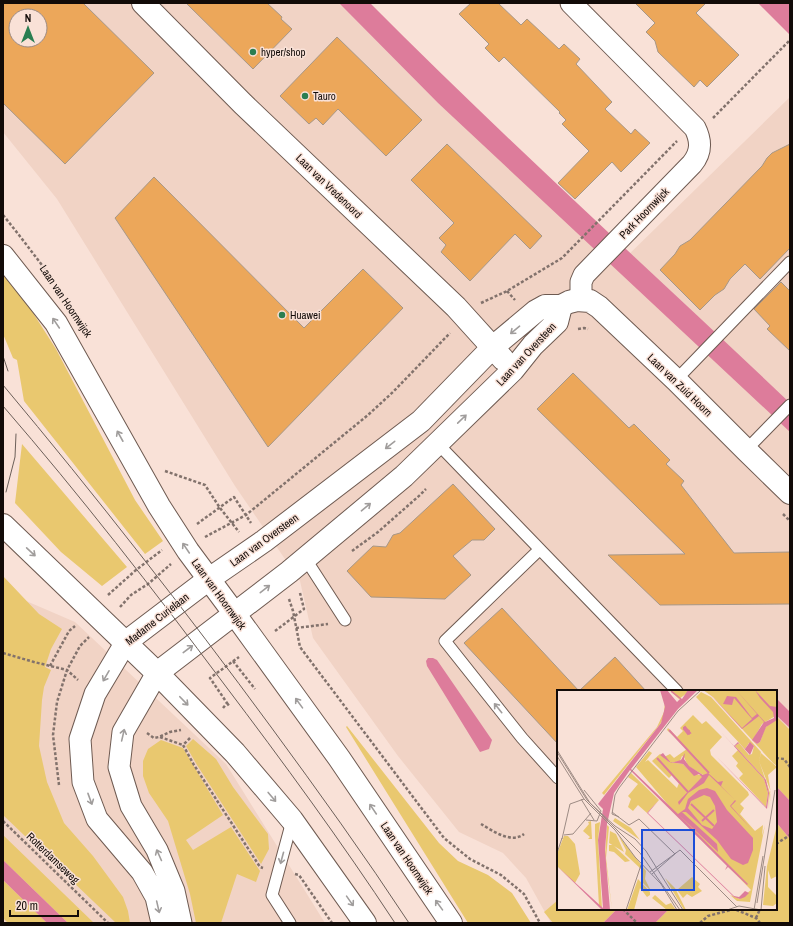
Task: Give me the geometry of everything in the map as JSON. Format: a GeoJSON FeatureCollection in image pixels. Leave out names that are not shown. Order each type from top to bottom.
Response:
{"type":"FeatureCollection","features":[{"type":"Feature","properties":{"kind":"street","name":"Laan van Vredenoord"},"geometry":{"type":"LineString","coordinates":[[143,3],[244,104],[456,307],[513,370]]}},
{"type":"Feature","properties":{"kind":"street","name":"Park Hoornwijck"},"geometry":{"type":"LineString","coordinates":[[571,3],[693,125],[700,142],[700,148],[695,160],[584,275],[571,303]]}},
{"type":"Feature","properties":{"kind":"street","name":"Laan van Hoornwijck"},"geometry":{"type":"LineString","coordinates":[[3,256],[56,323],[159,506],[188,551],[338,758],[451,923]]}},
{"type":"Feature","properties":{"kind":"street","name":"Laan van Zuid Hoorn"},"geometry":{"type":"LineString","coordinates":[[571,303],[590,301],[599,307],[676,380],[746,450],[784,502]]}},
{"type":"Feature","properties":{"kind":"street","name":"Laan van Oversteen"},"geometry":{"type":"LineString","coordinates":[[209,579],[264,541],[421,421],[493,348],[536,311],[546,306],[571,303]]}},
{"type":"Feature","properties":{"kind":"street","name":"Laan van Oversteen"},"geometry":{"type":"LineString","coordinates":[[234,613],[305,558],[404,476],[513,370],[533,345],[557,322],[571,303]]}},
{"type":"Feature","properties":{"kind":"street"},"geometry":{"type":"LineString","coordinates":[[3,525],[126,642],[235,753],[292,820],[365,923]]}},
{"type":"Feature","properties":{"kind":"street","name":"Madame Curielaan"},"geometry":{"type":"LineString","coordinates":[[162,923],[156,897],[142,872],[97,819],[83,782],[80,739],[95,694],[126,642],[209,579]]}},
{"type":"Feature","properties":{"kind":"street"},"geometry":{"type":"LineString","coordinates":[[181,923],[174,891],[157,850],[131,806],[119,767],[123,732],[157,673],[234,613]]}},
{"type":"Feature","properties":{"kind":"lane"},"geometry":{"type":"LineString","coordinates":[[676,380],[790,262]]}},
{"type":"Feature","properties":{"kind":"lane"},"geometry":{"type":"LineString","coordinates":[[746,450],[790,405]]}},
{"type":"Feature","properties":{"kind":"lane"},"geometry":{"type":"LineString","coordinates":[[437,443],[676,690]]}},
{"type":"Feature","properties":{"kind":"lane"},"geometry":{"type":"LineString","coordinates":[[539,550],[445,641],[522,738],[557,777]]}},
{"type":"Feature","properties":{"kind":"lane"},"geometry":{"type":"LineString","coordinates":[[305,558],[346,620]]}},
{"type":"Feature","properties":{"kind":"lane"},"geometry":{"type":"LineString","coordinates":[[290,923],[272,895],[292,820]]}},
{"type":"Feature","properties":{"kind":"path"},"geometry":{"type":"LineString","coordinates":[[569,252],[577,242],[693,125],[707,123],[790,41]]}},
{"type":"Feature","properties":{"kind":"path","name":"Laan van Hoornwijck"},"geometry":{"type":"LineString","coordinates":[[3,215],[50,276]]}},
{"type":"Feature","properties":{"kind":"path"},"geometry":{"type":"LineString","coordinates":[[575,330],[581,328],[591,330]]}},
{"type":"Feature","properties":{"kind":"path"},"geometry":{"type":"LineString","coordinates":[[208,535],[246,516],[393,392]]}},
{"type":"Feature","properties":{"kind":"path"},"geometry":{"type":"LineString","coordinates":[[163,471],[205,485],[220,508],[238,531]]}},
{"type":"Feature","properties":{"kind":"path"},"geometry":{"type":"LineString","coordinates":[[348,554],[378,532],[420,495],[429,485]]}},
{"type":"Feature","properties":{"kind":"path"},"geometry":{"type":"LineString","coordinates":[[784,502],[790,521]]}},
{"type":"Feature","properties":{"kind":"path"},"geometry":{"type":"LineString","coordinates":[[131,595],[148,584],[164,569]]}},
{"type":"Feature","properties":{"kind":"path"},"geometry":{"type":"LineString","coordinates":[[289,599],[300,647],[444,838],[470,860],[501,875],[524,894],[540,923]]}},
{"type":"Feature","properties":{"kind":"path"},"geometry":{"type":"LineString","coordinates":[[296,628],[323,624]]}},
{"type":"Feature","properties":{"kind":"path"},"geometry":{"type":"LineString","coordinates":[[3,653],[50,666]]}},
{"type":"Feature","properties":{"kind":"path"},"geometry":{"type":"LineString","coordinates":[[233,661],[255,689]]}},
{"type":"Feature","properties":{"kind":"path"},"geometry":{"type":"LineString","coordinates":[[227,704],[230,707]]}},
{"type":"Feature","properties":{"kind":"path"},"geometry":{"type":"LineString","coordinates":[[183,745],[193,735]]}},
{"type":"Feature","properties":{"kind":"path"},"geometry":{"type":"LineString","coordinates":[[159,737],[183,745],[194,765],[260,867],[299,875],[332,923]]}},
{"type":"Feature","properties":{"kind":"path"},"geometry":{"type":"LineString","coordinates":[[777,758],[784,760],[790,767]]}},
{"type":"Feature","properties":{"kind":"path","name":"Rotterdamseweg"},"geometry":{"type":"LineString","coordinates":[[3,822],[108,923]]}},
{"type":"Feature","properties":{"kind":"path"},"geometry":{"type":"LineString","coordinates":[[481,824],[502,835],[511,837],[524,834]]}},
{"type":"Feature","properties":{"kind":"path"},"geometry":{"type":"LineString","coordinates":[[777,842],[790,836]]}},
{"type":"Feature","properties":{"kind":"path"},"geometry":{"type":"LineString","coordinates":[[624,910],[637,923]]}},
{"type":"Feature","properties":{"kind":"path"},"geometry":{"type":"LineString","coordinates":[[700,923],[708,916],[734,910],[756,918],[760,923]]}},
{"type":"Feature","properties":{"kind":"path"},"geometry":{"type":"LineString","coordinates":[[756,918],[760,910]]}},
{"type":"Feature","properties":{"kind":"shaded area"},"geometry":{"type":"Polygon","coordinates":[[[3,3],[339,3],[438,103],[621,262],[790,97],[790,923],[551,923],[526,878],[503,853],[459,832],[398,756],[313,638],[300,581],[235,486],[57,199],[3,132],[3,3]]]}},
{"type":"Feature","properties":{"kind":"shaded area"},"geometry":{"type":"Polygon","coordinates":[[[339,3],[370,3],[473,105],[790,403],[790,432],[438,103],[339,3]]]}},
{"type":"Feature","properties":{"kind":"shaded area"},"geometry":{"type":"Polygon","coordinates":[[[758,3],[790,3],[790,35],[758,3]]]}},
{"type":"Feature","properties":{"kind":"shaded area"},"geometry":{"type":"Polygon","coordinates":[[[3,272],[21,294],[56,349],[135,500],[163,541],[145,554],[24,401],[17,360],[13,358],[3,334],[3,272]]]}},
{"type":"Feature","properties":{"kind":"shaded area"},"geometry":{"type":"Polygon","coordinates":[[[22,444],[127,567],[102,586],[61,552],[15,503],[22,444]]]}},
{"type":"Feature","properties":{"kind":"shaded area"},"geometry":{"type":"Polygon","coordinates":[[[3,576],[39,614],[62,629],[51,649],[45,667],[51,670],[44,687],[39,746],[47,782],[64,823],[93,856],[123,897],[130,923],[116,923],[3,815],[3,576]]]}},
{"type":"Feature","properties":{"kind":"shaded area"},"geometry":{"type":"Polygon","coordinates":[[[3,591],[75,622],[226,764],[325,923],[3,923],[3,591]]]}},
{"type":"Feature","properties":{"kind":"shaded area"},"geometry":{"type":"Polygon","coordinates":[[[428,658],[437,660],[492,740],[489,749],[480,752],[427,666],[426,661],[428,658]]]}},
{"type":"Feature","properties":{"kind":"shaded area"},"geometry":{"type":"Polygon","coordinates":[[[777,699],[790,712],[790,728],[777,716],[777,699]]]}},
{"type":"Feature","properties":{"kind":"shaded area"},"geometry":{"type":"Polygon","coordinates":[[[777,717],[790,730],[790,801],[777,787],[777,717]]]}},
{"type":"Feature","properties":{"kind":"shaded area"},"geometry":{"type":"Polygon","coordinates":[[[347,726],[439,843],[458,861],[488,875],[512,893],[531,923],[468,923],[346,727],[347,726]]]}},
{"type":"Feature","properties":{"kind":"shaded area"},"geometry":{"type":"Polygon","coordinates":[[[193,739],[216,759],[233,787],[268,834],[269,849],[261,864],[186,746],[193,739]]]}},
{"type":"Feature","properties":{"kind":"shaded area"},"geometry":{"type":"Polygon","coordinates":[[[161,740],[183,748],[223,815],[186,840],[193,850],[231,827],[260,871],[256,882],[237,874],[221,923],[196,923],[190,894],[168,821],[149,793],[143,776],[143,761],[148,749],[161,740]]]}},
{"type":"Feature","properties":{"kind":"shaded area"},"geometry":{"type":"Polygon","coordinates":[[[777,787],[790,801],[790,839],[777,823],[777,787]]]}},
{"type":"Feature","properties":{"kind":"shaded area"},"geometry":{"type":"Polygon","coordinates":[[[777,823],[790,839],[790,923],[655,923],[668,910],[777,910],[777,823]]]}},
{"type":"Feature","properties":{"kind":"shaded area"},"geometry":{"type":"Polygon","coordinates":[[[3,835],[94,923],[68,923],[3,860],[3,835]]]}},
{"type":"Feature","properties":{"kind":"shaded area"},"geometry":{"type":"Polygon","coordinates":[[[3,860],[68,923],[47,923],[3,880],[3,860]]]}},
{"type":"Feature","properties":{"kind":"shaded area"},"geometry":{"type":"Polygon","coordinates":[[[3,880],[47,923],[8,923],[3,918],[3,880]]]}},
{"type":"Feature","properties":{"kind":"shaded area"},"geometry":{"type":"Polygon","coordinates":[[[557,901],[557,910],[616,910],[603,923],[553,923],[544,912],[557,901]]]}},
{"type":"Feature","properties":{"kind":"shaded area"},"geometry":{"type":"Polygon","coordinates":[[[616,910],[668,910],[655,923],[603,923],[616,910]]]}},
{"type":"Feature","properties":{"kind":"building"},"geometry":{"type":"Polygon","coordinates":[[[3,3],[83,3],[154,73],[65,164],[3,103],[3,3]]]}},
{"type":"Feature","properties":{"kind":"building"},"geometry":{"type":"Polygon","coordinates":[[[186,3],[267,3],[292,29],[253,69],[186,3]]]}},
{"type":"Feature","properties":{"kind":"building"},"geometry":{"type":"Polygon","coordinates":[[[471,3],[498,3],[521,25],[527,19],[559,49],[564,44],[580,59],[576,64],[612,102],[605,109],[631,134],[635,129],[650,143],[621,172],[612,162],[575,199],[558,183],[589,151],[562,124],[566,120],[559,113],[560,112],[504,57],[499,62],[485,48],[489,44],[459,14],[471,3]]]}},
{"type":"Feature","properties":{"kind":"building"},"geometry":{"type":"Polygon","coordinates":[[[635,3],[706,3],[696,13],[739,55],[707,87],[700,80],[694,87],[658,52],[655,41],[646,32],[655,23],[635,3]]]}},
{"type":"Feature","properties":{"kind":"building"},"geometry":{"type":"Polygon","coordinates":[[[337,37],[422,120],[386,156],[338,109],[323,125],[316,118],[309,124],[280,96],[337,37]]]}},
{"type":"Feature","properties":{"kind":"building"},"geometry":{"type":"Polygon","coordinates":[[[447,144],[542,236],[530,249],[515,234],[470,281],[441,252],[446,245],[439,238],[454,223],[411,180],[447,144]]]}},
{"type":"Feature","properties":{"kind":"building"},"geometry":{"type":"Polygon","coordinates":[[[790,144],[790,248],[760,279],[745,264],[730,279],[724,289],[715,295],[700,310],[660,270],[675,254],[680,246],[690,240],[762,166],[772,153],[790,144]]]}},
{"type":"Feature","properties":{"kind":"building"},"geometry":{"type":"Polygon","coordinates":[[[154,177],[304,328],[363,269],[403,308],[268,447],[115,218],[154,177]]]}},
{"type":"Feature","properties":{"kind":"building"},"geometry":{"type":"Polygon","coordinates":[[[781,282],[790,291],[790,351],[767,329],[770,326],[754,309],[781,282]]]}},
{"type":"Feature","properties":{"kind":"building"},"geometry":{"type":"Polygon","coordinates":[[[573,373],[629,428],[634,424],[670,460],[666,464],[684,481],[681,485],[734,553],[790,552],[790,604],[660,605],[608,555],[685,554],[537,409],[573,373]]]}},
{"type":"Feature","properties":{"kind":"building"},"geometry":{"type":"Polygon","coordinates":[[[453,484],[495,529],[484,540],[472,540],[453,556],[471,575],[445,599],[371,597],[347,571],[373,546],[386,547],[393,535],[400,533],[453,484]]]}},
{"type":"Feature","properties":{"kind":"building"},"geometry":{"type":"Polygon","coordinates":[[[502,608],[578,690],[557,690],[557,743],[464,643],[502,608]]]}},
{"type":"Feature","properties":{"kind":"building"},"geometry":{"type":"Polygon","coordinates":[[[615,657],[645,690],[580,690],[615,657]]]}},
{"type":"Feature","properties":{"kind":"tram line"},"geometry":{"type":"LineString","coordinates":[[3,356],[8,371]]}},
{"type":"Feature","properties":{"kind":"tram line"},"geometry":{"type":"LineString","coordinates":[[3,385],[106,511],[206,640],[324,799],[409,923]]}},
{"type":"Feature","properties":{"kind":"tram line"},"geometry":{"type":"LineString","coordinates":[[3,406],[88,508],[197,648],[311,802],[395,923]]}},
{"type":"Feature","properties":{"kind":"tram line"},"geometry":{"type":"LineString","coordinates":[[6,492],[15,457],[16,434]]}},
{"type":"Feature","properties":{"kind":"place","name":"hyper/shop"},"geometry":{"type":"Point","coordinates":[253,52]}},
{"type":"Feature","properties":{"kind":"place","name":"Tauro"},"geometry":{"type":"Point","coordinates":[305,96]}},
{"type":"Feature","properties":{"kind":"place","name":"Huawei"},"geometry":{"type":"Point","coordinates":[282,315]}}]}
